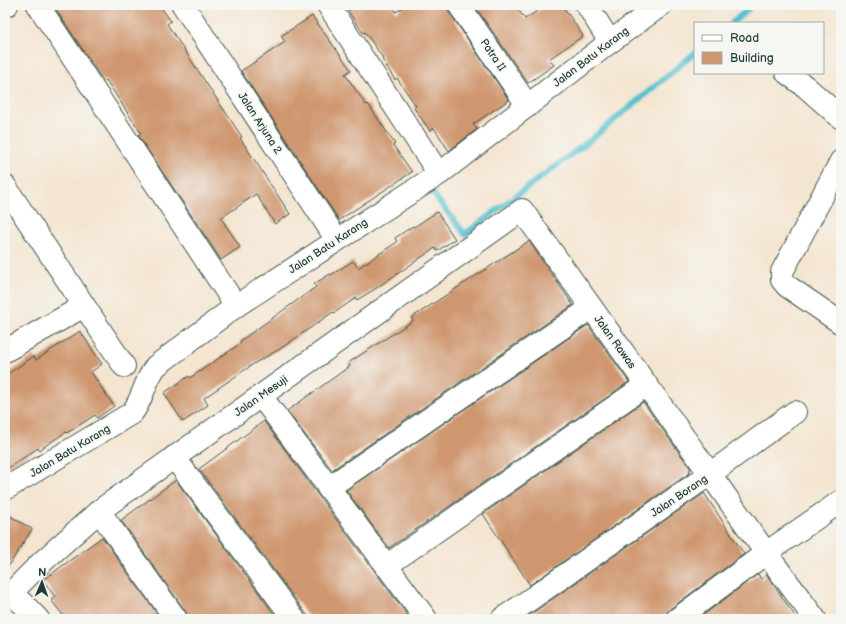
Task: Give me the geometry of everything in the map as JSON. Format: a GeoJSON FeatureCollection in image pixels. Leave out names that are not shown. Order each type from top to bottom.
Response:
{"type":"FeatureCollection","features":[{"type":"Feature","properties":{"kind":"street"},"geometry":{"type":"LineString","coordinates":[[38,5],[236,306]]}},
{"type":"Feature","properties":{"kind":"street","name":"Jalan Arjuna 2"},"geometry":{"type":"LineString","coordinates":[[183,5],[338,240]]}},
{"type":"Feature","properties":{"kind":"street"},"geometry":{"type":"LineString","coordinates":[[328,5],[439,174]]}},
{"type":"Feature","properties":{"kind":"street","name":"Patra II"},"geometry":{"type":"LineString","coordinates":[[459,5],[528,106]]}},
{"type":"Feature","properties":{"kind":"street"},"geometry":{"type":"LineString","coordinates":[[587,5],[610,42]]}},
{"type":"Feature","properties":{"kind":"street","name":"Jalan Batu Karang"},"geometry":{"type":"LineString","coordinates":[[5,489],[132,413],[139,405],[150,374],[156,366],[236,306],[439,174],[610,42],[661,5]]}},
{"type":"Feature","properties":{"kind":"street"},"geometry":{"type":"LineString","coordinates":[[788,74],[806,87],[841,118]]}},
{"type":"Feature","properties":{"kind":"street"},"geometry":{"type":"LineString","coordinates":[[841,160],[782,272],[782,280],[787,286],[841,323]]}},
{"type":"Feature","properties":{"kind":"street"},"geometry":{"type":"LineString","coordinates":[[5,186],[124,366]]}},
{"type":"Feature","properties":{"kind":"street","name":"Jalan Rawas"},"geometry":{"type":"LineString","coordinates":[[522,210],[710,474]]}},
{"type":"Feature","properties":{"kind":"street","name":"Jalan Mesuji"},"geometry":{"type":"LineString","coordinates":[[8,592],[99,511],[522,210]]}},
{"type":"Feature","properties":{"kind":"street"},"geometry":{"type":"LineString","coordinates":[[5,351],[84,306]]}},
{"type":"Feature","properties":{"kind":"street"},"geometry":{"type":"LineString","coordinates":[[328,488],[591,308]]}},
{"type":"Feature","properties":{"kind":"street"},"geometry":{"type":"LineString","coordinates":[[386,566],[646,385]]}},
{"type":"Feature","properties":{"kind":"street"},"geometry":{"type":"LineString","coordinates":[[261,396],[426,619]]}},
{"type":"Feature","properties":{"kind":"street"},"geometry":{"type":"LineString","coordinates":[[710,474],[795,412]]}},
{"type":"Feature","properties":{"kind":"street"},"geometry":{"type":"LineString","coordinates":[[174,457],[294,619]]}},
{"type":"Feature","properties":{"kind":"street","name":"Jalan Borang"},"geometry":{"type":"LineString","coordinates":[[502,619],[710,474],[815,619]]}},
{"type":"Feature","properties":{"kind":"street"},"geometry":{"type":"LineString","coordinates":[[677,619],[766,553],[841,501]]}},
{"type":"Feature","properties":{"kind":"street"},"geometry":{"type":"LineString","coordinates":[[99,511],[176,619]]}},
{"type":"Feature","properties":{"kind":"street"},"geometry":{"type":"LineString","coordinates":[[8,592],[28,608],[38,619]]}},
{"type":"Feature","properties":{"kind":"building"},"geometry":{"type":"Polygon","coordinates":[[[53,5],[159,5],[171,21],[167,24],[242,137],[240,138],[290,214],[275,224],[256,194],[221,218],[240,247],[221,260],[138,135],[141,133],[106,80],[104,82],[53,5]]]}},
{"type":"Feature","properties":{"kind":"building"},"geometry":{"type":"Polygon","coordinates":[[[357,5],[391,5],[396,12],[407,5],[447,5],[449,12],[509,100],[473,124],[477,129],[449,151],[434,128],[430,131],[414,108],[416,106],[397,78],[395,80],[382,59],[383,58],[348,11],[357,5]]]}},
{"type":"Feature","properties":{"kind":"building"},"geometry":{"type":"Polygon","coordinates":[[[474,5],[515,5],[525,19],[546,5],[562,5],[583,36],[549,59],[554,65],[528,83],[474,5]]]}},
{"type":"Feature","properties":{"kind":"building"},"geometry":{"type":"Polygon","coordinates":[[[312,16],[351,70],[345,74],[366,105],[368,104],[395,144],[393,145],[412,172],[339,220],[241,71],[285,42],[281,36],[312,16]]]}},
{"type":"Feature","properties":{"kind":"building"},"geometry":{"type":"Polygon","coordinates":[[[437,212],[455,239],[437,251],[435,248],[378,287],[357,300],[356,298],[334,313],[333,312],[280,349],[255,363],[204,398],[208,405],[183,422],[164,393],[189,376],[190,378],[241,343],[240,341],[316,287],[314,284],[353,261],[358,268],[397,242],[395,238],[437,212]]]}},
{"type":"Feature","properties":{"kind":"building"},"geometry":{"type":"Polygon","coordinates":[[[529,241],[573,305],[332,470],[287,411],[350,366],[348,363],[413,321],[411,318],[529,241]]]}},
{"type":"Feature","properties":{"kind":"building"},"geometry":{"type":"Polygon","coordinates":[[[588,325],[629,382],[389,548],[346,490],[588,325]]]}},
{"type":"Feature","properties":{"kind":"building"},"geometry":{"type":"Polygon","coordinates":[[[80,331],[102,364],[91,372],[114,406],[97,418],[95,415],[39,450],[38,448],[5,470],[5,376],[34,356],[36,360],[80,331]]]}},
{"type":"Feature","properties":{"kind":"building"},"geometry":{"type":"Polygon","coordinates":[[[643,402],[691,469],[689,470],[691,472],[530,585],[483,514],[643,402]]]}},
{"type":"Feature","properties":{"kind":"building"},"geometry":{"type":"Polygon","coordinates":[[[264,421],[410,619],[310,619],[199,469],[264,421]]]}},
{"type":"Feature","properties":{"kind":"building"},"geometry":{"type":"Polygon","coordinates":[[[176,480],[274,614],[267,619],[188,619],[186,612],[121,520],[176,480]]]}},
{"type":"Feature","properties":{"kind":"building"},"geometry":{"type":"Polygon","coordinates":[[[704,493],[744,554],[670,609],[666,614],[665,619],[524,619],[704,493]]]}},
{"type":"Feature","properties":{"kind":"building"},"geometry":{"type":"Polygon","coordinates":[[[5,513],[32,529],[5,572],[5,513]]]}},
{"type":"Feature","properties":{"kind":"building"},"geometry":{"type":"Polygon","coordinates":[[[102,537],[161,619],[66,619],[51,600],[55,597],[43,580],[102,537]]]}},
{"type":"Feature","properties":{"kind":"building"},"geometry":{"type":"Polygon","coordinates":[[[758,574],[761,579],[767,575],[797,619],[698,619],[758,574]]]}},
{"type":"Feature","properties":{"kind":"waterway"},"geometry":{"type":"LineString","coordinates":[[733,22],[753,5]]}},
{"type":"Feature","properties":{"kind":"waterway"},"geometry":{"type":"LineString","coordinates":[[431,191],[465,234],[589,141],[694,54]]}}]}
